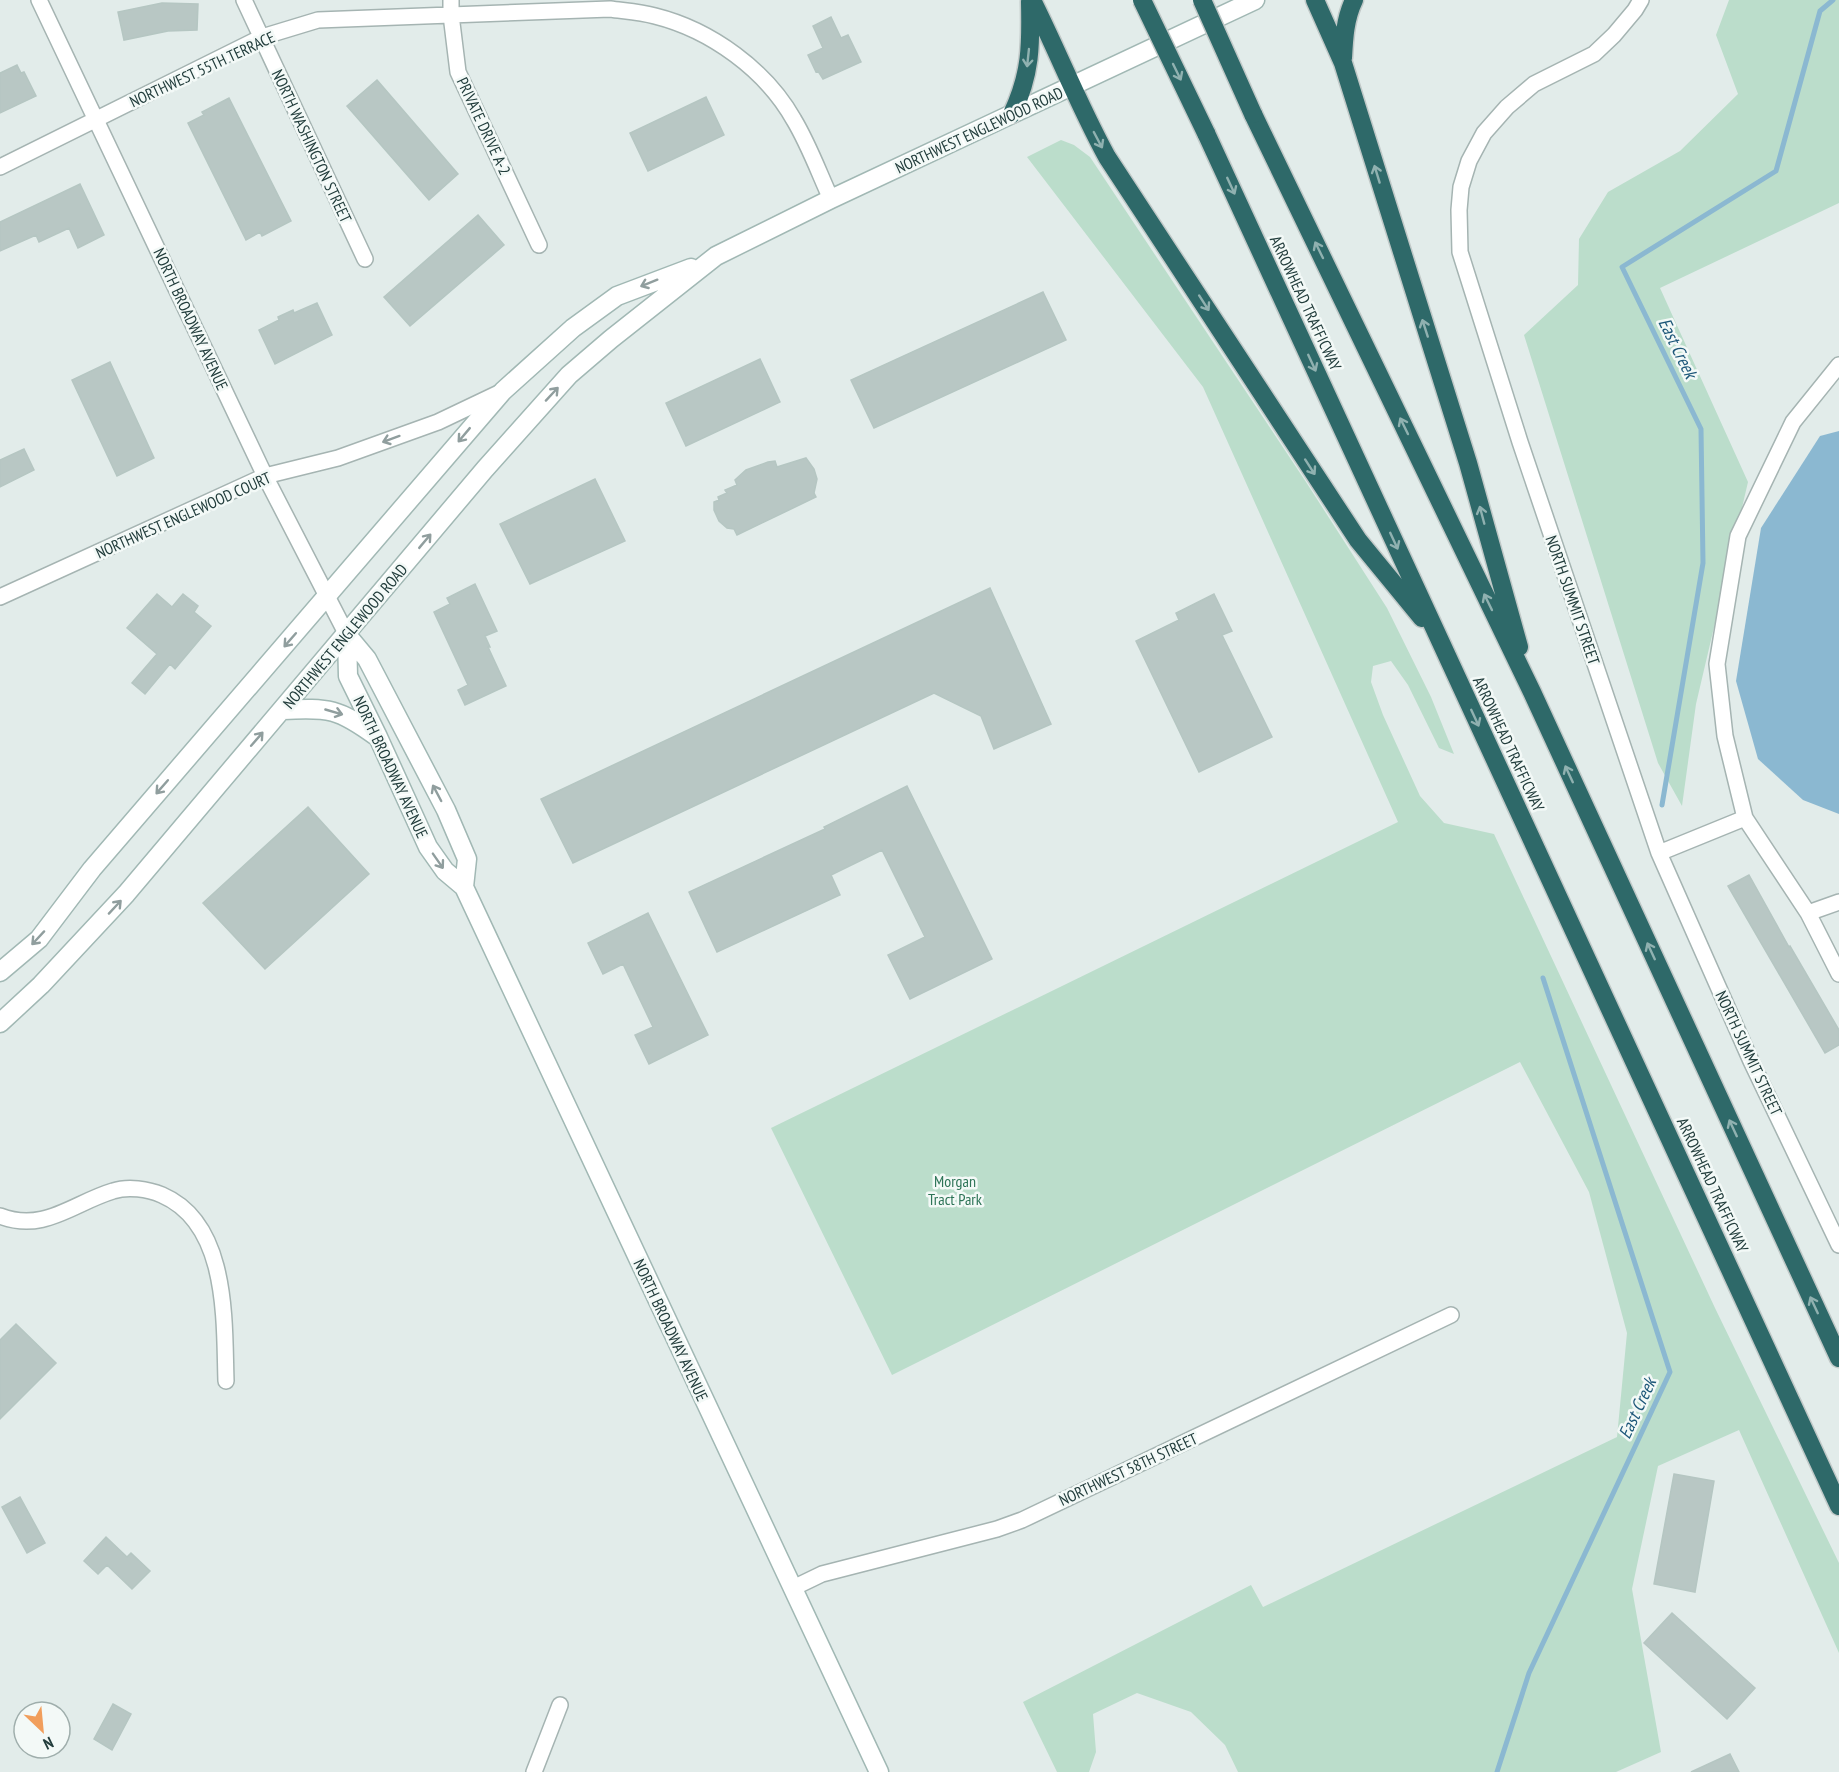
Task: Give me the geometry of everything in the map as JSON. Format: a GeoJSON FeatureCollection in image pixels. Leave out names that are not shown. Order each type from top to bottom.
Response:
{"type":"FeatureCollection","features":[{"type":"Feature","properties":{"kind":"highway"},"geometry":{"type":"LineString","coordinates":[[1031,0],[1074,87],[1085,117],[1107,157],[1358,540],[1438,638]]}},
{"type":"Feature","properties":{"kind":"highway"},"geometry":{"type":"LineString","coordinates":[[1012,114],[1023,91],[1026,77],[1031,0]]}},
{"type":"Feature","properties":{"kind":"highway","name":"ARROWHEAD TRAFFICWAY"},"geometry":{"type":"LineString","coordinates":[[1142,0],[1206,133],[1839,1506]]}},
{"type":"Feature","properties":{"kind":"highway","name":"ARROWHEAD TRAFFICWAY"},"geometry":{"type":"LineString","coordinates":[[1202,0],[1253,114],[1532,692],[1839,1358]]}},
{"type":"Feature","properties":{"kind":"highway"},"geometry":{"type":"LineString","coordinates":[[1315,0],[1343,63],[1468,463],[1532,692]]}},
{"type":"Feature","properties":{"kind":"highway"},"geometry":{"type":"LineString","coordinates":[[1343,63],[1344,33],[1354,0]]}},
{"type":"Feature","properties":{"kind":"main road","name":"NORTHWEST ENGLEWOOD ROAD"},"geometry":{"type":"LineString","coordinates":[[0,972],[39,939],[92,869],[503,391],[573,328],[618,296],[704,263],[831,199],[1074,87],[1255,0]]}},
{"type":"Feature","properties":{"kind":"main road","name":"NORTHWEST ENGLEWOOD ROAD"},"geometry":{"type":"LineString","coordinates":[[0,1023],[41,985],[126,894],[485,469],[569,375],[704,263]]}},
{"type":"Feature","properties":{"kind":"main road","name":"NORTH BROADWAY AVENUE"},"geometry":{"type":"LineString","coordinates":[[347,635],[348,676],[428,847],[445,871],[464,887],[879,1772]]}},
{"type":"Feature","properties":{"kind":"main road","name":"NORTH BROADWAY AVENUE"},"geometry":{"type":"LineString","coordinates":[[347,635],[367,659],[446,810],[467,859],[464,887]]}},
{"type":"Feature","properties":{"kind":"main road"},"geometry":{"type":"LineString","coordinates":[[283,710],[309,708],[334,710],[355,720],[378,737]]}},
{"type":"Feature","properties":{"kind":"street","name":"NORTH BROADWAY AVENUE"},"geometry":{"type":"LineString","coordinates":[[39,0],[266,476],[347,635]]}},
{"type":"Feature","properties":{"kind":"street","name":"NORTH WASHINGTON STREET"},"geometry":{"type":"LineString","coordinates":[[244,0],[365,259]]}},
{"type":"Feature","properties":{"kind":"street","name":"NORTH SUMMIT STREET"},"geometry":{"type":"LineString","coordinates":[[1641,0],[1614,35],[1594,54],[1534,84],[1507,107],[1484,133],[1469,160],[1461,187],[1460,252],[1520,442],[1659,853],[1751,1061],[1839,1245]]}},
{"type":"Feature","properties":{"kind":"street","name":"NORTHWEST 55TH TERRACE"},"geometry":{"type":"LineString","coordinates":[[0,167],[262,37],[318,20],[451,8],[610,9],[654,15],[682,25],[708,38],[757,73],[799,128],[831,199]]}},
{"type":"Feature","properties":{"kind":"street","name":"PRIVATE DRIVE A-2"},"geometry":{"type":"LineString","coordinates":[[451,8],[458,72],[539,245]]}},
{"type":"Feature","properties":{"kind":"street"},"geometry":{"type":"LineString","coordinates":[[1839,365],[1793,422],[1738,536],[1717,664],[1725,736],[1745,818],[1808,914],[1839,974]]}},
{"type":"Feature","properties":{"kind":"street","name":"NORTHWEST ENGLEWOOD COURT"},"geometry":{"type":"LineString","coordinates":[[0,597],[266,476],[338,458],[438,422],[503,391]]}},
{"type":"Feature","properties":{"kind":"street"},"geometry":{"type":"LineString","coordinates":[[1659,853],[1745,818]]}},
{"type":"Feature","properties":{"kind":"street"},"geometry":{"type":"LineString","coordinates":[[1808,914],[1839,902]]}},
{"type":"Feature","properties":{"kind":"street"},"geometry":{"type":"LineString","coordinates":[[0,1216],[20,1222],[40,1221],[114,1191],[132,1188],[154,1192],[187,1211],[199,1227],[218,1269],[224,1314],[226,1381]]}},
{"type":"Feature","properties":{"kind":"street","name":"NORTHWEST 58TH STREET"},"geometry":{"type":"LineString","coordinates":[[793,1588],[822,1574],[997,1529],[1022,1520],[1451,1315]]}},
{"type":"Feature","properties":{"kind":"street"},"geometry":{"type":"LineString","coordinates":[[534,1772],[560,1704]]}},
{"type":"Feature","properties":{"kind":"green space"},"geometry":{"type":"Polygon","coordinates":[[[1729,0],[1839,0],[1839,203],[1660,288],[1748,482],[1696,704],[1682,806],[1658,763],[1524,335],[1578,285],[1579,239],[1608,192],[1680,151],[1738,94],[1716,35],[1729,0]]]}},
{"type":"Feature","properties":{"kind":"green space","name":"Morgan Tract Park"},"geometry":{"type":"Polygon","coordinates":[[[1061,140],[1074,145],[1090,157],[1387,608],[1431,697],[1454,754],[1439,748],[1408,685],[1391,661],[1373,666],[1371,682],[1383,715],[1420,796],[1444,823],[1494,834],[1715,1308],[1839,1563],[1839,1653],[1739,1430],[1658,1466],[1632,1589],[1661,1752],[1616,1772],[1238,1772],[1225,1745],[1191,1712],[1137,1693],[1093,1714],[1096,1752],[1089,1772],[1057,1772],[1023,1702],[1251,1585],[1263,1607],[1617,1437],[1627,1333],[1589,1192],[1520,1062],[892,1375],[771,1128],[1398,822],[1203,387],[1027,157],[1061,140]]]}},
{"type":"Feature","properties":{"kind":"water"},"geometry":{"type":"Polygon","coordinates":[[[1839,431],[1839,814],[1803,800],[1758,759],[1736,681],[1761,528],[1820,436],[1839,431]]]}},
{"type":"Feature","properties":{"kind":"building"},"geometry":{"type":"Polygon","coordinates":[[[162,3],[198,4],[197,30],[168,31],[124,40],[118,12],[162,3]]]}},
{"type":"Feature","properties":{"kind":"building"},"geometry":{"type":"Polygon","coordinates":[[[831,17],[841,38],[848,35],[861,62],[823,79],[818,71],[816,72],[808,55],[823,48],[813,26],[831,17]]]}},
{"type":"Feature","properties":{"kind":"building"},"geometry":{"type":"Polygon","coordinates":[[[17,65],[21,73],[24,72],[36,96],[0,113],[0,73],[17,65]]]}},
{"type":"Feature","properties":{"kind":"building"},"geometry":{"type":"Polygon","coordinates":[[[377,80],[458,174],[429,200],[347,106],[377,80]]]}},
{"type":"Feature","properties":{"kind":"building"},"geometry":{"type":"Polygon","coordinates":[[[706,97],[724,135],[648,171],[630,133],[706,97]]]}},
{"type":"Feature","properties":{"kind":"building"},"geometry":{"type":"Polygon","coordinates":[[[229,98],[291,221],[262,236],[260,232],[246,240],[188,123],[204,115],[202,112],[229,98]]]}},
{"type":"Feature","properties":{"kind":"building"},"geometry":{"type":"Polygon","coordinates":[[[80,184],[104,235],[78,248],[69,228],[39,242],[36,235],[0,251],[0,222],[80,184]]]}},
{"type":"Feature","properties":{"kind":"building"},"geometry":{"type":"Polygon","coordinates":[[[478,215],[504,245],[410,326],[384,297],[478,215]]]}},
{"type":"Feature","properties":{"kind":"building"},"geometry":{"type":"Polygon","coordinates":[[[1043,292],[1066,340],[874,428],[851,380],[1043,292]]]}},
{"type":"Feature","properties":{"kind":"building"},"geometry":{"type":"Polygon","coordinates":[[[317,303],[332,335],[275,364],[259,330],[293,310],[294,313],[317,303]]]}},
{"type":"Feature","properties":{"kind":"building"},"geometry":{"type":"Polygon","coordinates":[[[760,359],[780,402],[686,446],[666,403],[760,359]]]}},
{"type":"Feature","properties":{"kind":"building"},"geometry":{"type":"Polygon","coordinates":[[[110,362],[154,458],[117,476],[72,380],[110,362]]]}},
{"type":"Feature","properties":{"kind":"building"},"geometry":{"type":"Polygon","coordinates":[[[24,449],[34,470],[0,487],[0,460],[24,449]]]}},
{"type":"Feature","properties":{"kind":"building"},"geometry":{"type":"Polygon","coordinates":[[[806,458],[814,469],[817,479],[814,493],[816,497],[737,535],[734,529],[727,528],[719,521],[714,510],[714,502],[719,500],[718,497],[727,493],[725,490],[737,485],[735,480],[746,470],[768,462],[775,461],[777,467],[806,458]]]}},
{"type":"Feature","properties":{"kind":"building"},"geometry":{"type":"Polygon","coordinates":[[[595,479],[625,541],[530,584],[500,524],[595,479]]]}},
{"type":"Feature","properties":{"kind":"building"},"geometry":{"type":"Polygon","coordinates":[[[475,584],[497,631],[485,636],[506,686],[465,705],[458,690],[468,685],[434,612],[450,604],[447,598],[475,584]]]}},
{"type":"Feature","properties":{"kind":"building"},"geometry":{"type":"Polygon","coordinates":[[[990,588],[1051,724],[994,749],[981,716],[934,693],[573,863],[541,799],[990,588]]]}},
{"type":"Feature","properties":{"kind":"building"},"geometry":{"type":"Polygon","coordinates":[[[157,594],[172,607],[183,594],[198,606],[194,612],[211,626],[175,669],[170,664],[145,694],[132,683],[157,654],[127,628],[157,594]]]}},
{"type":"Feature","properties":{"kind":"building"},"geometry":{"type":"Polygon","coordinates":[[[1214,594],[1232,631],[1222,635],[1272,737],[1199,772],[1136,641],[1179,620],[1176,613],[1214,594]]]}},
{"type":"Feature","properties":{"kind":"building"},"geometry":{"type":"Polygon","coordinates":[[[907,786],[992,959],[910,999],[888,955],[925,937],[882,850],[831,875],[840,895],[717,952],[689,892],[825,829],[824,827],[907,786]]]}},
{"type":"Feature","properties":{"kind":"building"},"geometry":{"type":"Polygon","coordinates":[[[308,807],[369,874],[265,969],[203,903],[308,807]]]}},
{"type":"Feature","properties":{"kind":"building"},"geometry":{"type":"Polygon","coordinates":[[[1749,875],[1839,1030],[1839,1045],[1825,1053],[1728,886],[1749,875]]]}},
{"type":"Feature","properties":{"kind":"building"},"geometry":{"type":"Polygon","coordinates":[[[648,913],[708,1035],[649,1064],[635,1035],[653,1027],[623,964],[603,974],[588,943],[648,913]]]}},
{"type":"Feature","properties":{"kind":"building"},"geometry":{"type":"Polygon","coordinates":[[[16,1324],[56,1363],[0,1419],[0,1340],[16,1324]]]}},
{"type":"Feature","properties":{"kind":"building"},"geometry":{"type":"Polygon","coordinates":[[[1674,1474],[1714,1481],[1695,1592],[1654,1584],[1674,1474]]]}},
{"type":"Feature","properties":{"kind":"building"},"geometry":{"type":"Polygon","coordinates":[[[20,1497],[45,1543],[27,1553],[2,1507],[20,1497]]]}},
{"type":"Feature","properties":{"kind":"building"},"geometry":{"type":"Polygon","coordinates":[[[106,1537],[127,1557],[131,1553],[150,1571],[132,1589],[107,1565],[98,1574],[84,1561],[106,1537]]]}},
{"type":"Feature","properties":{"kind":"building"},"geometry":{"type":"Polygon","coordinates":[[[1672,1613],[1755,1688],[1727,1719],[1644,1643],[1672,1613]]]}},
{"type":"Feature","properties":{"kind":"building"},"geometry":{"type":"Polygon","coordinates":[[[113,1704],[131,1714],[112,1750],[94,1739],[113,1704]]]}},
{"type":"Feature","properties":{"kind":"building"},"geometry":{"type":"Polygon","coordinates":[[[1730,1754],[1739,1772],[1691,1772],[1730,1754]]]}},
{"type":"Feature","properties":{"kind":"waterway","name":"East Creek"},"geometry":{"type":"LineString","coordinates":[[1662,805],[1703,563],[1701,429],[1622,267],[1776,171],[1820,11],[1833,0]]}},
{"type":"Feature","properties":{"kind":"waterway","name":"East Creek"},"geometry":{"type":"LineString","coordinates":[[1497,1772],[1529,1673],[1670,1372],[1543,978]]}}]}
